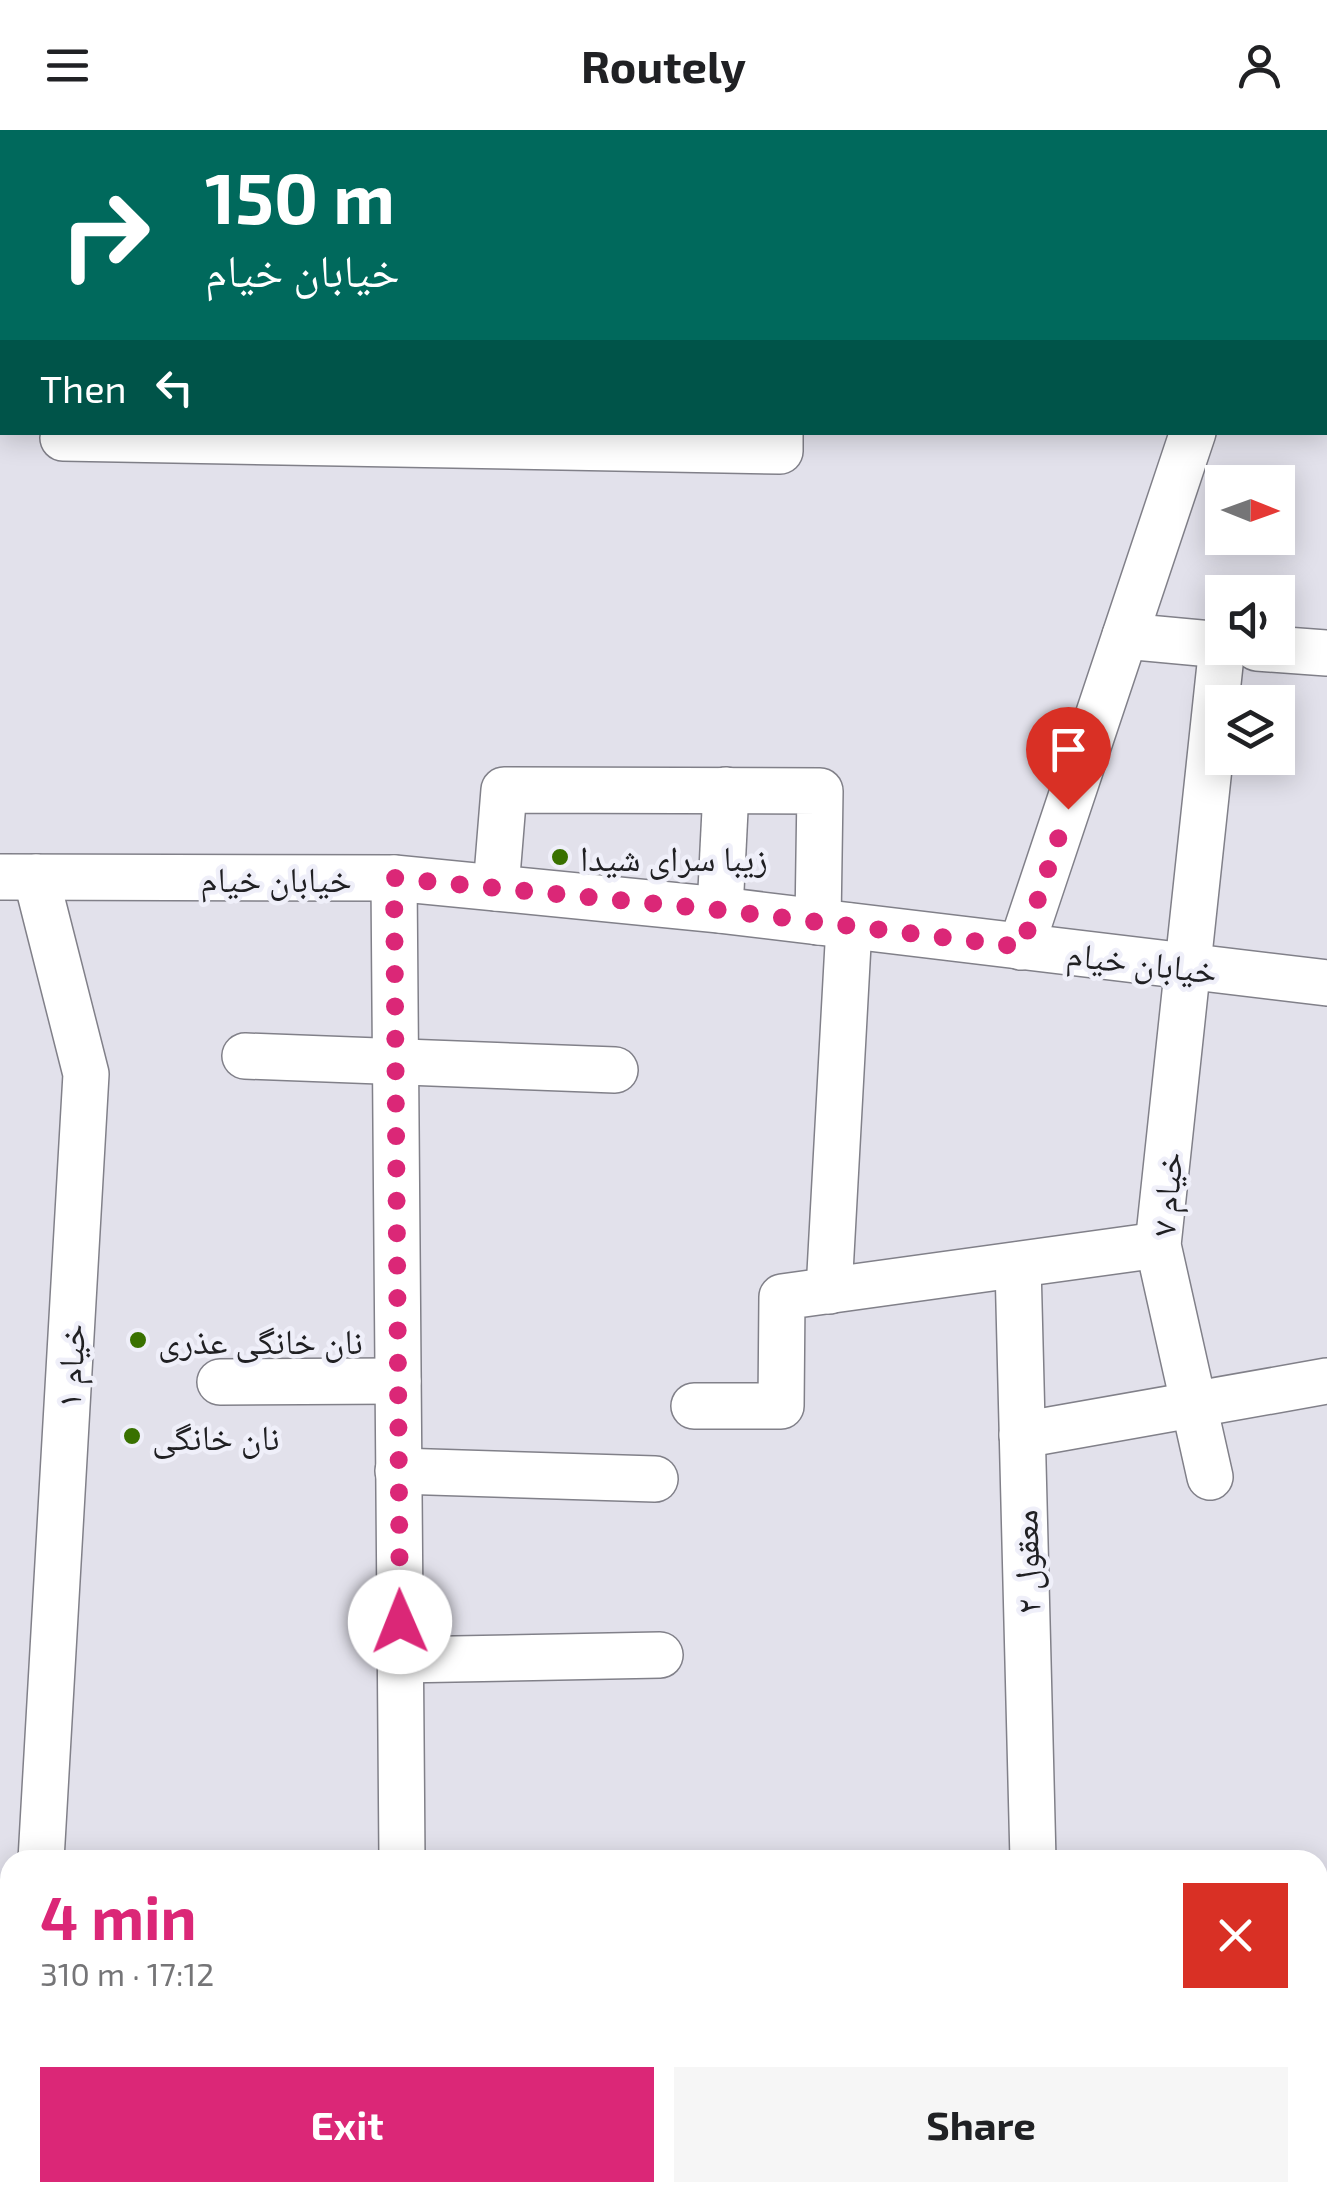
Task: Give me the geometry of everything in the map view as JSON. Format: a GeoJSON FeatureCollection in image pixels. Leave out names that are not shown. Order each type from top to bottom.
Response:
{"type":"FeatureCollection","features":[{"type":"Feature","properties":{"kind":"street"},"geometry":{"type":"LineString","coordinates":[[64,438],[549,440],[780,451],[780,435]]}},
{"type":"Feature","properties":{"kind":"street"},"geometry":{"type":"LineString","coordinates":[[1022,947],[1192,435]]}},
{"type":"Feature","properties":{"kind":"street"},"geometry":{"type":"LineString","coordinates":[[1125,636],[1205,643]]}},
{"type":"Feature","properties":{"kind":"street"},"geometry":{"type":"LineString","coordinates":[[1295,651],[1327,654]]}},
{"type":"Feature","properties":{"kind":"street","name":"خیام ۷"},"geometry":{"type":"LineString","coordinates":[[1210,1477],[1158,1245],[1220,665]]}},
{"type":"Feature","properties":{"kind":"street"},"geometry":{"type":"LineString","coordinates":[[496,888],[504,790],[820,790],[834,924],[829,1291]]}},
{"type":"Feature","properties":{"kind":"street"},"geometry":{"type":"LineString","coordinates":[[720,910],[726,790]]}},
{"type":"Feature","properties":{"kind":"street","name":"خیابان خیام"},"geometry":{"type":"LineString","coordinates":[[18,877],[394,878],[720,910],[1327,983]]}},
{"type":"Feature","properties":{"kind":"street","name":"خیام ۱"},"geometry":{"type":"LineString","coordinates":[[18,877],[86,1074],[42,1850]]}},
{"type":"Feature","properties":{"kind":"street"},"geometry":{"type":"LineString","coordinates":[[394,878],[402,1850]]}},
{"type":"Feature","properties":{"kind":"street"},"geometry":{"type":"LineString","coordinates":[[245,1056],[614,1070]]}},
{"type":"Feature","properties":{"kind":"street"},"geometry":{"type":"LineString","coordinates":[[694,1406],[781,1406],[782,1297],[1158,1245]]}},
{"type":"Feature","properties":{"kind":"street","name":"معقول ۲"},"geometry":{"type":"LineString","coordinates":[[1018,1265],[1033,1850]]}},
{"type":"Feature","properties":{"kind":"street"},"geometry":{"type":"LineString","coordinates":[[220,1382],[398,1381]]}},
{"type":"Feature","properties":{"kind":"street"},"geometry":{"type":"LineString","coordinates":[[1022,1436],[1327,1381]]}},
{"type":"Feature","properties":{"kind":"street"},"geometry":{"type":"LineString","coordinates":[[398,1471],[655,1480]]}},
{"type":"Feature","properties":{"kind":"street"},"geometry":{"type":"LineString","coordinates":[[400,1660],[660,1655]]}},
{"type":"Feature","properties":{"kind":"place","name":"زیبا سرای شیدا"},"geometry":{"type":"Point","coordinates":[560,857]}},
{"type":"Feature","properties":{"kind":"place","name":"نان خانگی عذری"},"geometry":{"type":"Point","coordinates":[138,1340]}},
{"type":"Feature","properties":{"kind":"place","name":"نان خانگی"},"geometry":{"type":"Point","coordinates":[132,1436]}},
{"type":"Feature","properties":{"kind":"route"},"geometry":{"type":"LineString","coordinates":[[400,1622],[394,878],[720,910],[1022,947],[1068,809]]}}]}
